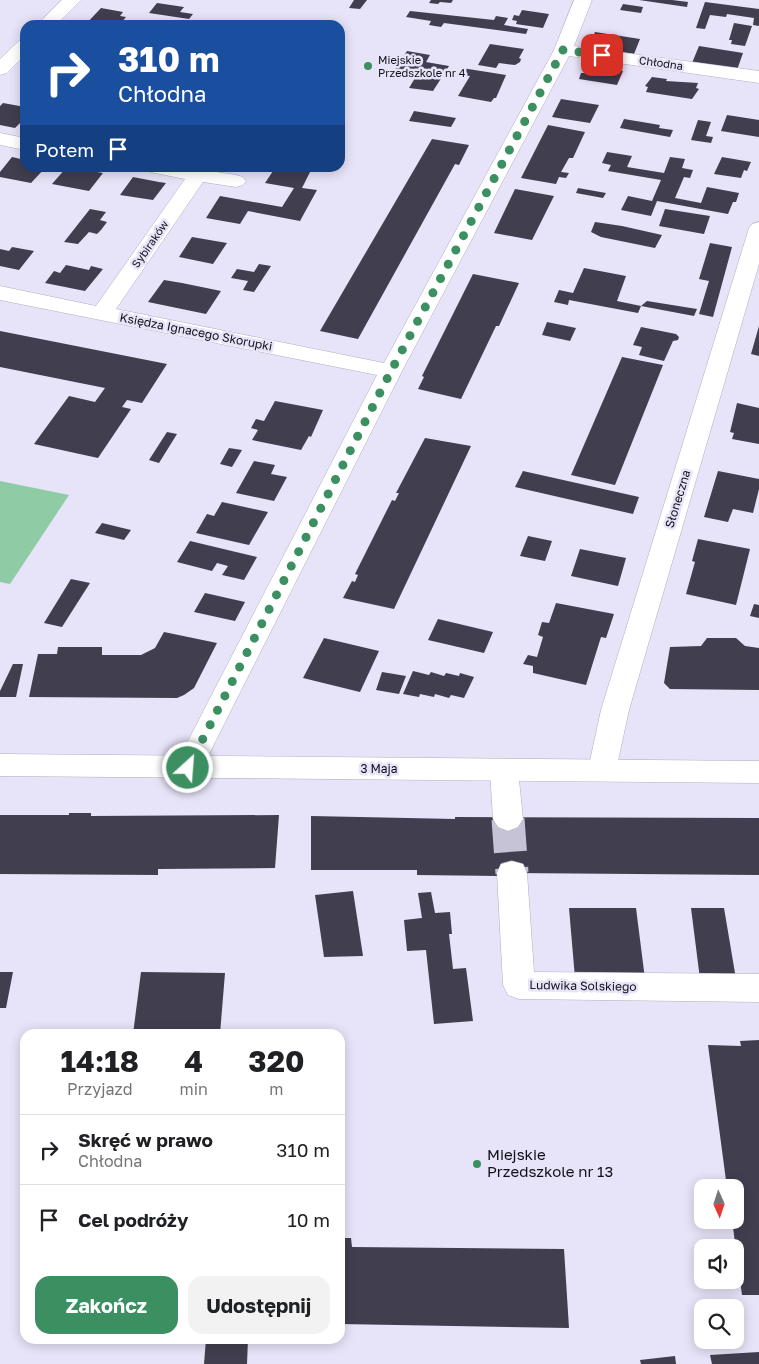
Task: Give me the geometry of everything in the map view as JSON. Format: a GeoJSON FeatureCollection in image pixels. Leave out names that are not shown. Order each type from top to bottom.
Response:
{"type":"FeatureCollection","features":[{"type":"Feature","properties":{"kind":"street"},"geometry":{"type":"LineString","coordinates":[[51,20],[72,0]]}},
{"type":"Feature","properties":{"kind":"street"},"geometry":{"type":"LineString","coordinates":[[188,768],[391,371],[563,50],[583,0]]}},
{"type":"Feature","properties":{"kind":"street"},"geometry":{"type":"LineString","coordinates":[[0,69],[20,50]]}},
{"type":"Feature","properties":{"kind":"street","name":"Chłodna"},"geometry":{"type":"LineString","coordinates":[[563,50],[759,77]]}},
{"type":"Feature","properties":{"kind":"street"},"geometry":{"type":"LineString","coordinates":[[0,139],[20,143]]}},
{"type":"Feature","properties":{"kind":"street"},"geometry":{"type":"LineString","coordinates":[[180,172],[236,181]]}},
{"type":"Feature","properties":{"kind":"street","name":"Sybiraków"},"geometry":{"type":"LineString","coordinates":[[102,313],[198,175]]}},
{"type":"Feature","properties":{"kind":"street","name":"Słoneczna"},"geometry":{"type":"LineString","coordinates":[[602,770],[615,710],[759,228]]}},
{"type":"Feature","properties":{"kind":"street","name":"Księdza Ignacego Skorupki"},"geometry":{"type":"LineString","coordinates":[[0,293],[391,371]]}},
{"type":"Feature","properties":{"kind":"street","name":"3 Maja"},"geometry":{"type":"LineString","coordinates":[[0,765],[759,772]]}},
{"type":"Feature","properties":{"kind":"street"},"geometry":{"type":"LineString","coordinates":[[504,770],[508,819]]}},
{"type":"Feature","properties":{"kind":"street","name":"Ludwika Solskiego"},"geometry":{"type":"LineString","coordinates":[[512,873],[519,985],[759,988]]}},
{"type":"Feature","properties":{"kind":"green space"},"geometry":{"type":"Polygon","coordinates":[[[0,481],[69,495],[10,584],[0,582],[0,481]]]}},
{"type":"Feature","properties":{"kind":"building"},"geometry":{"type":"Polygon","coordinates":[[[354,0],[367,0],[360,9],[349,8],[354,0]]]}},
{"type":"Feature","properties":{"kind":"building"},"geometry":{"type":"Polygon","coordinates":[[[431,0],[453,0],[451,3],[440,2],[438,4],[429,3],[431,0]]]}},
{"type":"Feature","properties":{"kind":"building"},"geometry":{"type":"Polygon","coordinates":[[[639,0],[672,0],[688,2],[687,7],[639,0]]]}},
{"type":"Feature","properties":{"kind":"building"},"geometry":{"type":"Polygon","coordinates":[[[705,2],[759,9],[759,26],[753,25],[754,18],[727,14],[726,17],[710,15],[705,29],[696,28],[705,2]]]}},
{"type":"Feature","properties":{"kind":"building"},"geometry":{"type":"Polygon","coordinates":[[[157,3],[184,7],[180,12],[193,14],[189,19],[149,13],[157,3]]]}},
{"type":"Feature","properties":{"kind":"building"},"geometry":{"type":"Polygon","coordinates":[[[623,4],[643,7],[641,13],[620,10],[623,4]]]}},
{"type":"Feature","properties":{"kind":"building"},"geometry":{"type":"Polygon","coordinates":[[[101,8],[123,12],[120,16],[126,17],[123,20],[90,20],[101,8]]]}},
{"type":"Feature","properties":{"kind":"building"},"geometry":{"type":"Polygon","coordinates":[[[522,10],[549,14],[543,28],[516,24],[517,21],[512,20],[514,15],[519,16],[522,10]]]}},
{"type":"Feature","properties":{"kind":"building"},"geometry":{"type":"Polygon","coordinates":[[[410,11],[494,20],[496,16],[508,18],[504,25],[528,29],[526,34],[444,23],[441,27],[429,25],[431,21],[406,17],[410,11]]]}},
{"type":"Feature","properties":{"kind":"building"},"geometry":{"type":"Polygon","coordinates":[[[734,23],[752,26],[745,46],[731,44],[732,40],[729,40],[734,23]]]}},
{"type":"Feature","properties":{"kind":"building"},"geometry":{"type":"Polygon","coordinates":[[[595,32],[640,39],[634,54],[588,47],[595,32]]]}},
{"type":"Feature","properties":{"kind":"building"},"geometry":{"type":"Polygon","coordinates":[[[490,44],[524,49],[519,58],[521,59],[520,62],[515,65],[499,63],[496,68],[478,65],[490,44]]]}},
{"type":"Feature","properties":{"kind":"building"},"geometry":{"type":"Polygon","coordinates":[[[699,46],[743,53],[737,70],[692,63],[699,46]]]}},
{"type":"Feature","properties":{"kind":"building"},"geometry":{"type":"Polygon","coordinates":[[[407,51],[430,55],[426,62],[449,66],[433,91],[409,88],[415,78],[392,74],[407,51]]]}},
{"type":"Feature","properties":{"kind":"building"},"geometry":{"type":"Polygon","coordinates":[[[590,64],[623,71],[617,85],[579,79],[581,73],[585,73],[590,64]]]}},
{"type":"Feature","properties":{"kind":"building"},"geometry":{"type":"Polygon","coordinates":[[[462,68],[506,75],[496,98],[491,102],[458,96],[470,76],[458,75],[462,68]]]}},
{"type":"Feature","properties":{"kind":"building"},"geometry":{"type":"Polygon","coordinates":[[[652,77],[667,79],[666,81],[698,83],[696,88],[699,89],[692,99],[646,92],[648,87],[645,86],[652,77]]]}},
{"type":"Feature","properties":{"kind":"building"},"geometry":{"type":"Polygon","coordinates":[[[561,99],[599,105],[590,123],[552,117],[561,99]]]}},
{"type":"Feature","properties":{"kind":"building"},"geometry":{"type":"Polygon","coordinates":[[[3,103],[20,106],[20,123],[15,128],[0,125],[0,106],[3,103]]]}},
{"type":"Feature","properties":{"kind":"building"},"geometry":{"type":"Polygon","coordinates":[[[414,111],[456,118],[451,127],[409,121],[414,111]]]}},
{"type":"Feature","properties":{"kind":"building"},"geometry":{"type":"Polygon","coordinates":[[[727,115],[759,120],[759,137],[721,131],[727,115]]]}},
{"type":"Feature","properties":{"kind":"building"},"geometry":{"type":"Polygon","coordinates":[[[624,119],[660,125],[659,128],[673,130],[670,137],[620,128],[624,119]]]}},
{"type":"Feature","properties":{"kind":"building"},"geometry":{"type":"Polygon","coordinates":[[[698,120],[711,122],[706,136],[713,137],[711,143],[691,140],[698,120]]]}},
{"type":"Feature","properties":{"kind":"building"},"geometry":{"type":"Polygon","coordinates":[[[548,125],[585,132],[573,158],[569,158],[561,172],[569,173],[566,178],[559,177],[556,184],[521,178],[548,125]]]}},
{"type":"Feature","properties":{"kind":"building"},"geometry":{"type":"Polygon","coordinates":[[[432,139],[469,145],[459,165],[455,164],[358,339],[320,331],[432,139]]]}},
{"type":"Feature","properties":{"kind":"building"},"geometry":{"type":"Polygon","coordinates":[[[607,152],[632,156],[627,167],[664,173],[670,157],[685,159],[682,168],[693,170],[690,178],[684,177],[675,198],[701,203],[707,187],[739,193],[736,202],[733,202],[728,214],[657,201],[651,216],[621,210],[628,196],[652,201],[661,180],[608,171],[611,165],[602,163],[607,152]]]}},
{"type":"Feature","properties":{"kind":"building"},"geometry":{"type":"Polygon","coordinates":[[[12,157],[20,159],[20,172],[41,172],[31,183],[0,177],[0,172],[12,157]]]}},
{"type":"Feature","properties":{"kind":"building"},"geometry":{"type":"Polygon","coordinates":[[[722,157],[751,162],[747,171],[744,170],[741,178],[714,174],[722,157]]]}},
{"type":"Feature","properties":{"kind":"building"},"geometry":{"type":"Polygon","coordinates":[[[62,172],[103,173],[89,191],[52,184],[62,172]]]}},
{"type":"Feature","properties":{"kind":"building"},"geometry":{"type":"Polygon","coordinates":[[[272,172],[310,172],[302,188],[317,190],[300,221],[248,211],[240,224],[206,218],[220,196],[282,207],[294,188],[265,183],[272,172]]]}},
{"type":"Feature","properties":{"kind":"building"},"geometry":{"type":"Polygon","coordinates":[[[133,177],[166,183],[153,200],[120,195],[133,177]]]}},
{"type":"Feature","properties":{"kind":"building"},"geometry":{"type":"Polygon","coordinates":[[[578,188],[606,193],[603,198],[576,193],[578,188]]]}},
{"type":"Feature","properties":{"kind":"building"},"geometry":{"type":"Polygon","coordinates":[[[515,189],[554,196],[532,240],[494,233],[515,189]]]}},
{"type":"Feature","properties":{"kind":"building"},"geometry":{"type":"Polygon","coordinates":[[[90,209],[106,212],[100,220],[107,222],[101,230],[97,234],[89,232],[78,244],[64,242],[90,209]]]}},
{"type":"Feature","properties":{"kind":"building"},"geometry":{"type":"Polygon","coordinates":[[[665,209],[710,216],[704,234],[659,226],[665,209]]]}},
{"type":"Feature","properties":{"kind":"building"},"geometry":{"type":"Polygon","coordinates":[[[595,222],[662,235],[655,248],[601,237],[591,232],[595,222]]]}},
{"type":"Feature","properties":{"kind":"building"},"geometry":{"type":"Polygon","coordinates":[[[192,237],[227,243],[213,264],[179,257],[192,237]]]}},
{"type":"Feature","properties":{"kind":"building"},"geometry":{"type":"Polygon","coordinates":[[[710,243],[732,247],[713,317],[699,314],[709,281],[699,279],[710,243]]]}},
{"type":"Feature","properties":{"kind":"building"},"geometry":{"type":"Polygon","coordinates":[[[12,247],[34,251],[19,270],[0,266],[0,249],[9,251],[12,247]]]}},
{"type":"Feature","properties":{"kind":"building"},"geometry":{"type":"Polygon","coordinates":[[[259,264],[271,266],[254,292],[243,290],[248,281],[231,278],[237,269],[254,272],[259,264]]]}},
{"type":"Feature","properties":{"kind":"building"},"geometry":{"type":"Polygon","coordinates":[[[66,265],[89,270],[91,266],[103,269],[85,291],[45,283],[54,271],[60,273],[66,265]]]}},
{"type":"Feature","properties":{"kind":"building"},"geometry":{"type":"Polygon","coordinates":[[[584,268],[626,276],[617,301],[641,306],[638,313],[569,300],[568,305],[554,302],[559,290],[573,293],[584,268]]]}},
{"type":"Feature","properties":{"kind":"building"},"geometry":{"type":"Polygon","coordinates":[[[473,274],[519,283],[461,399],[418,389],[424,377],[422,376],[473,274]]]}},
{"type":"Feature","properties":{"kind":"building"},"geometry":{"type":"Polygon","coordinates":[[[164,280],[221,291],[206,314],[148,302],[164,280]]]}},
{"type":"Feature","properties":{"kind":"building"},"geometry":{"type":"Polygon","coordinates":[[[647,301],[697,309],[694,316],[641,306],[647,301]]]}},
{"type":"Feature","properties":{"kind":"building"},"geometry":{"type":"Polygon","coordinates":[[[547,322],[576,328],[570,341],[542,335],[547,322]]]}},
{"type":"Feature","properties":{"kind":"building"},"geometry":{"type":"Polygon","coordinates":[[[759,326],[759,356],[751,354],[759,326]]]}},
{"type":"Feature","properties":{"kind":"building"},"geometry":{"type":"Polygon","coordinates":[[[641,327],[676,334],[679,337],[678,340],[673,341],[664,361],[639,355],[642,347],[633,345],[641,327]]]}},
{"type":"Feature","properties":{"kind":"building"},"geometry":{"type":"Polygon","coordinates":[[[0,331],[167,364],[142,403],[127,400],[122,407],[131,409],[98,458],[34,444],[69,396],[95,402],[105,388],[0,367],[0,331]]]}},
{"type":"Feature","properties":{"kind":"building"},"geometry":{"type":"Polygon","coordinates":[[[622,357],[663,365],[615,485],[571,475],[622,357]]]}},
{"type":"Feature","properties":{"kind":"building"},"geometry":{"type":"Polygon","coordinates":[[[275,401],[323,410],[311,437],[309,436],[301,450],[252,440],[258,430],[251,428],[256,419],[264,421],[275,401]]]}},
{"type":"Feature","properties":{"kind":"building"},"geometry":{"type":"Polygon","coordinates":[[[737,403],[759,408],[759,444],[732,439],[734,433],[730,432],[737,403]]]}},
{"type":"Feature","properties":{"kind":"building"},"geometry":{"type":"Polygon","coordinates":[[[167,432],[177,434],[159,463],[149,460],[167,432]]]}},
{"type":"Feature","properties":{"kind":"building"},"geometry":{"type":"Polygon","coordinates":[[[425,438],[471,446],[394,609],[343,598],[352,581],[355,582],[358,575],[355,574],[392,500],[395,501],[399,493],[396,493],[425,438]]]}},
{"type":"Feature","properties":{"kind":"building"},"geometry":{"type":"Polygon","coordinates":[[[229,448],[242,450],[232,467],[220,464],[229,448]]]}},
{"type":"Feature","properties":{"kind":"building"},"geometry":{"type":"Polygon","coordinates":[[[254,461],[275,465],[271,474],[287,477],[274,501],[236,493],[254,461]]]}},
{"type":"Feature","properties":{"kind":"building"},"geometry":{"type":"Polygon","coordinates":[[[523,471],[639,497],[633,514],[515,487],[523,471]]]}},
{"type":"Feature","properties":{"kind":"building"},"geometry":{"type":"Polygon","coordinates":[[[718,471],[759,479],[759,489],[753,513],[733,509],[728,522],[704,517],[718,471]]]}},
{"type":"Feature","properties":{"kind":"building"},"geometry":{"type":"Polygon","coordinates":[[[222,502],[268,512],[249,545],[196,533],[207,514],[214,516],[222,502]]]}},
{"type":"Feature","properties":{"kind":"building"},"geometry":{"type":"Polygon","coordinates":[[[102,523],[131,530],[124,540],[95,533],[102,523]]]}},
{"type":"Feature","properties":{"kind":"building"},"geometry":{"type":"Polygon","coordinates":[[[528,536],[552,541],[545,561],[520,556],[528,536]]]}},
{"type":"Feature","properties":{"kind":"building"},"geometry":{"type":"Polygon","coordinates":[[[698,539],[750,549],[736,605],[686,594],[695,562],[692,561],[698,539]]]}},
{"type":"Feature","properties":{"kind":"building"},"geometry":{"type":"Polygon","coordinates":[[[190,541],[257,557],[244,580],[222,575],[228,566],[217,563],[212,571],[177,562],[190,541]]]}},
{"type":"Feature","properties":{"kind":"building"},"geometry":{"type":"Polygon","coordinates":[[[580,549],[626,558],[618,586],[571,576],[580,549]]]}},
{"type":"Feature","properties":{"kind":"building"},"geometry":{"type":"Polygon","coordinates":[[[71,579],[90,583],[62,627],[44,623],[71,579]]]}},
{"type":"Feature","properties":{"kind":"building"},"geometry":{"type":"Polygon","coordinates":[[[205,593],[245,602],[235,621],[194,612],[205,593]]]}},
{"type":"Feature","properties":{"kind":"building"},"geometry":{"type":"Polygon","coordinates":[[[556,603],[614,614],[606,638],[601,637],[586,685],[533,673],[533,666],[523,664],[528,655],[537,657],[543,637],[538,635],[542,622],[549,623],[556,603]]]}},
{"type":"Feature","properties":{"kind":"building"},"geometry":{"type":"Polygon","coordinates":[[[754,604],[759,605],[759,618],[750,616],[754,604]]]}},
{"type":"Feature","properties":{"kind":"building"},"geometry":{"type":"Polygon","coordinates":[[[438,619],[493,632],[484,653],[428,640],[438,619]]]}},
{"type":"Feature","properties":{"kind":"building"},"geometry":{"type":"Polygon","coordinates":[[[164,632],[217,643],[194,688],[184,695],[177,698],[29,697],[38,654],[57,654],[58,647],[102,647],[102,655],[141,655],[155,648],[164,632]]]}},
{"type":"Feature","properties":{"kind":"building"},"geometry":{"type":"Polygon","coordinates":[[[324,638],[379,651],[360,692],[303,678],[324,638]]]}},
{"type":"Feature","properties":{"kind":"building"},"geometry":{"type":"Polygon","coordinates":[[[707,638],[736,638],[745,646],[759,648],[759,690],[670,689],[664,683],[670,647],[701,646],[707,638]]]}},
{"type":"Feature","properties":{"kind":"building"},"geometry":{"type":"Polygon","coordinates":[[[13,664],[23,664],[16,697],[0,697],[0,691],[13,664]]]}},
{"type":"Feature","properties":{"kind":"building"},"geometry":{"type":"Polygon","coordinates":[[[413,671],[429,675],[431,672],[444,676],[446,673],[459,676],[460,673],[474,677],[464,698],[451,695],[449,698],[435,694],[434,697],[420,694],[419,697],[403,694],[413,671]]]}},
{"type":"Feature","properties":{"kind":"building"},"geometry":{"type":"Polygon","coordinates":[[[382,672],[406,676],[399,694],[376,690],[382,672]]]}},
{"type":"Feature","properties":{"kind":"building"},"geometry":{"type":"Polygon","coordinates":[[[69,813],[91,813],[91,816],[279,815],[275,868],[158,869],[158,875],[0,874],[0,815],[69,815],[69,813]]]}},
{"type":"Feature","properties":{"kind":"building"},"geometry":{"type":"Polygon","coordinates":[[[311,816],[455,819],[455,817],[759,818],[759,875],[512,873],[499,876],[417,875],[417,870],[311,870],[311,816]]]}},
{"type":"Feature","properties":{"kind":"building"},"geometry":{"type":"Polygon","coordinates":[[[353,891],[363,956],[324,957],[315,895],[353,891]]]}},
{"type":"Feature","properties":{"kind":"building"},"geometry":{"type":"Polygon","coordinates":[[[431,892],[435,913],[450,912],[452,934],[449,934],[453,969],[466,968],[473,1021],[434,1024],[426,950],[407,951],[404,920],[422,918],[418,893],[431,892]]]}},
{"type":"Feature","properties":{"kind":"building"},"geometry":{"type":"Polygon","coordinates":[[[569,908],[636,908],[645,979],[575,978],[569,908]]]}},
{"type":"Feature","properties":{"kind":"building"},"geometry":{"type":"Polygon","coordinates":[[[691,908],[724,908],[736,979],[700,979],[691,908]]]}},
{"type":"Feature","properties":{"kind":"building"},"geometry":{"type":"Polygon","coordinates":[[[0,972],[13,972],[6,1008],[0,1008],[0,972]]]}},
{"type":"Feature","properties":{"kind":"building"},"geometry":{"type":"Polygon","coordinates":[[[141,972],[225,973],[220,1029],[134,1029],[141,972]]]}},
{"type":"Feature","properties":{"kind":"building"},"geometry":{"type":"Polygon","coordinates":[[[759,1040],[759,1295],[742,1295],[741,1289],[744,1289],[744,1239],[735,1239],[733,1229],[744,1229],[744,1179],[726,1179],[708,1045],[741,1046],[740,1041],[759,1040]]]}},
{"type":"Feature","properties":{"kind":"building"},"geometry":{"type":"Polygon","coordinates":[[[345,1238],[351,1238],[352,1247],[564,1249],[569,1328],[345,1324],[345,1238]]]}},
{"type":"Feature","properties":{"kind":"building"},"geometry":{"type":"Polygon","coordinates":[[[206,1344],[248,1344],[247,1364],[204,1364],[206,1344]]]}},
{"type":"Feature","properties":{"kind":"building"},"geometry":{"type":"Polygon","coordinates":[[[759,1352],[759,1364],[712,1364],[710,1355],[759,1352]]]}},
{"type":"Feature","properties":{"kind":"building"},"geometry":{"type":"Polygon","coordinates":[[[675,1356],[676,1364],[641,1364],[640,1360],[675,1356]]]}},
{"type":"Feature","properties":{"kind":"tunnel"},"geometry":{"type":"LineString","coordinates":[[508,819],[512,873]]}},
{"type":"Feature","properties":{"kind":"place","name":"Miejskie Przedszkole nr 4"},"geometry":{"type":"Point","coordinates":[368,66]}},
{"type":"Feature","properties":{"kind":"place","name":"Miejskie Przedszkole nr 13"},"geometry":{"type":"Point","coordinates":[477,1164]}},
{"type":"Feature","properties":{"kind":"route"},"geometry":{"type":"LineString","coordinates":[[188,768],[391,371],[563,50],[602,55]]}}]}
